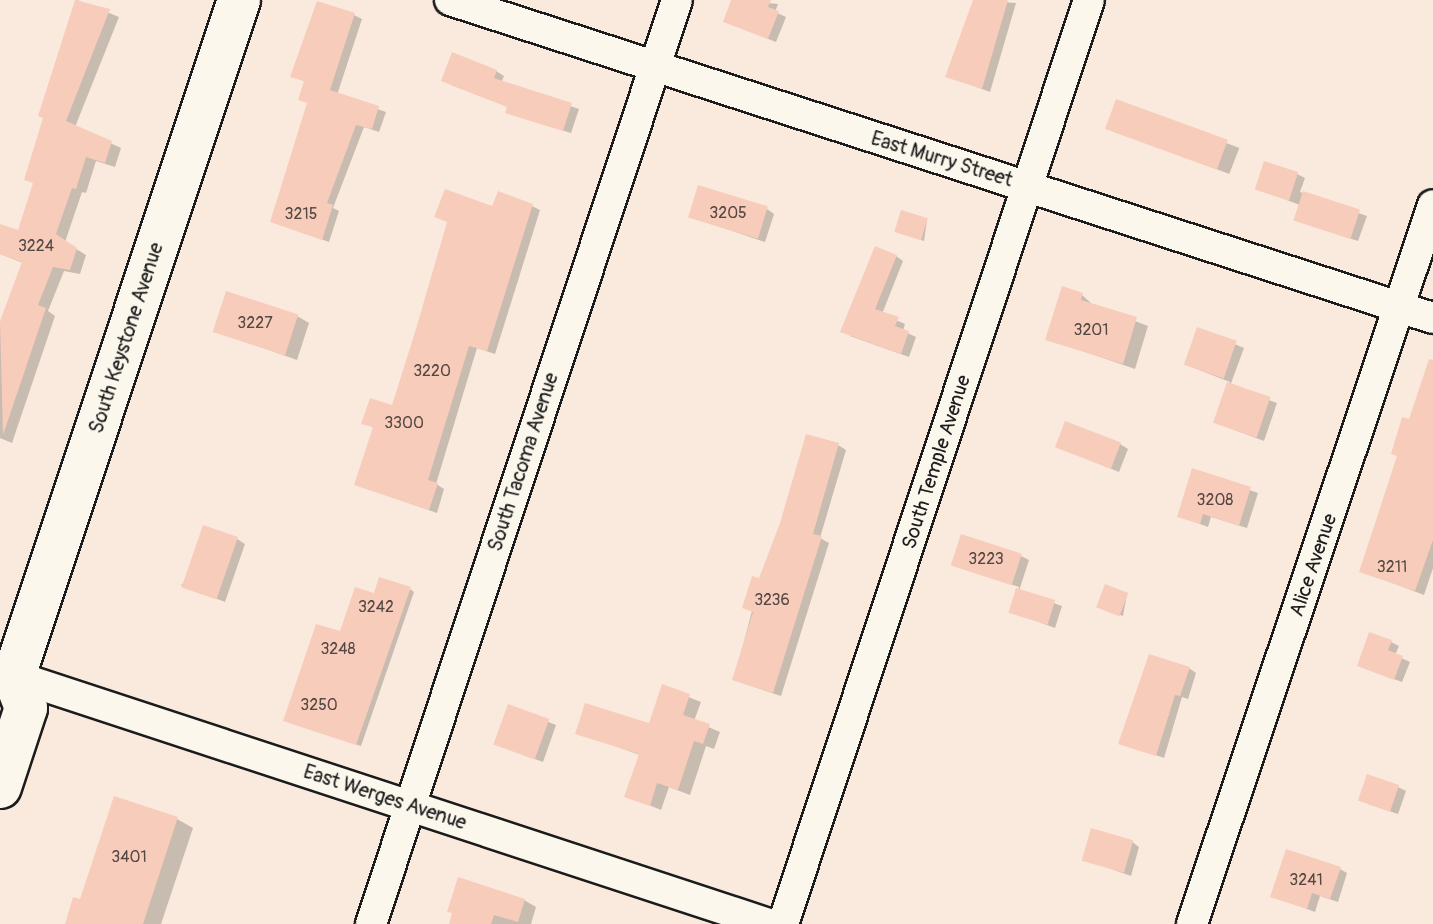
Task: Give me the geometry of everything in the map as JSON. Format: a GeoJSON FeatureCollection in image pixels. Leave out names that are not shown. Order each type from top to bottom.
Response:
{"type":"FeatureCollection","features":[{"type":"Feature","properties":{"kind":"main road","name":"South Keystone Avenue"},"geometry":{"type":"LineString","coordinates":[[5,678],[239,0]]}},
{"type":"Feature","properties":{"kind":"main road"},"geometry":{"type":"LineString","coordinates":[[0,787],[26,708],[5,678]]}},
{"type":"Feature","properties":{"kind":"street","name":"East Murry Street"},"geometry":{"type":"LineString","coordinates":[[450,0],[654,69],[1027,185],[1433,318]]}},
{"type":"Feature","properties":{"kind":"street","name":"South Tacoma Avenue"},"geometry":{"type":"LineString","coordinates":[[371,924],[677,0]]}},
{"type":"Feature","properties":{"kind":"street","name":"South Temple Avenue"},"geometry":{"type":"LineString","coordinates":[[783,924],[1089,0]]}},
{"type":"Feature","properties":{"kind":"street","name":"Alice Avenue"},"geometry":{"type":"LineString","coordinates":[[1192,924],[1433,205]]}},
{"type":"Feature","properties":{"kind":"street","name":"East Werges Avenue"},"geometry":{"type":"LineString","coordinates":[[5,678],[410,805],[769,924]]}},
{"type":"Feature","properties":{"kind":"building"},"geometry":{"type":"Polygon","coordinates":[[[75,0],[110,9],[66,121],[112,141],[105,163],[86,157],[76,189],[72,188],[56,234],[77,248],[70,270],[53,267],[38,305],[46,308],[3,435],[0,321],[22,262],[0,254],[0,224],[18,230],[33,183],[24,180],[43,118],[38,116],[75,0]]]}},
{"type":"Feature","properties":{"kind":"building"},"geometry":{"type":"Polygon","coordinates":[[[731,0],[771,0],[768,7],[779,11],[768,39],[723,22],[731,0]]]}},
{"type":"Feature","properties":{"kind":"building"},"geometry":{"type":"Polygon","coordinates":[[[973,0],[1008,0],[982,89],[945,77],[973,0]]]}},
{"type":"Feature","properties":{"kind":"building"},"geometry":{"type":"Polygon","coordinates":[[[317,1],[355,13],[330,90],[379,106],[372,129],[356,125],[327,203],[333,205],[322,240],[270,222],[307,103],[298,100],[304,81],[290,77],[317,1]]]}},
{"type":"Feature","properties":{"kind":"building"},"geometry":{"type":"Polygon","coordinates":[[[452,52],[497,70],[494,78],[572,103],[563,131],[505,113],[507,107],[441,81],[452,52]]]}},
{"type":"Feature","properties":{"kind":"building"},"geometry":{"type":"Polygon","coordinates":[[[1116,99],[1228,140],[1217,170],[1105,129],[1116,99]]]}},
{"type":"Feature","properties":{"kind":"building"},"geometry":{"type":"Polygon","coordinates":[[[1264,161],[1298,172],[1289,201],[1255,190],[1264,161]]]}},
{"type":"Feature","properties":{"kind":"building"},"geometry":{"type":"Polygon","coordinates":[[[698,185],[768,206],[758,239],[688,218],[698,185]]]}},
{"type":"Feature","properties":{"kind":"building"},"geometry":{"type":"Polygon","coordinates":[[[445,189],[492,206],[498,191],[533,204],[487,351],[469,346],[428,480],[438,483],[429,510],[354,485],[373,427],[361,424],[370,398],[392,405],[416,329],[447,222],[434,217],[445,189]]]}},
{"type":"Feature","properties":{"kind":"building"},"geometry":{"type":"Polygon","coordinates":[[[1303,191],[1360,210],[1350,239],[1293,220],[1303,191]]]}},
{"type":"Feature","properties":{"kind":"building"},"geometry":{"type":"Polygon","coordinates":[[[901,210],[928,218],[921,240],[894,232],[901,210]]]}},
{"type":"Feature","properties":{"kind":"building"},"geometry":{"type":"Polygon","coordinates":[[[875,246],[897,255],[875,309],[899,317],[895,326],[909,331],[901,354],[840,332],[875,246]]]}},
{"type":"Feature","properties":{"kind":"building"},"geometry":{"type":"Polygon","coordinates":[[[1062,286],[1083,293],[1081,300],[1137,317],[1123,364],[1045,340],[1062,286]]]}},
{"type":"Feature","properties":{"kind":"building"},"geometry":{"type":"Polygon","coordinates":[[[226,291],[298,314],[285,355],[213,332],[226,291]]]}},
{"type":"Feature","properties":{"kind":"building"},"geometry":{"type":"Polygon","coordinates":[[[1197,327],[1237,341],[1224,378],[1184,365],[1197,327]]]}},
{"type":"Feature","properties":{"kind":"building"},"geometry":{"type":"Polygon","coordinates":[[[1429,359],[1433,360],[1433,540],[1415,591],[1359,572],[1397,456],[1391,454],[1402,417],[1409,419],[1429,359]]]}},
{"type":"Feature","properties":{"kind":"building"},"geometry":{"type":"Polygon","coordinates":[[[1227,382],[1270,397],[1256,438],[1213,423],[1227,382]]]}},
{"type":"Feature","properties":{"kind":"building"},"geometry":{"type":"Polygon","coordinates":[[[1065,421],[1121,443],[1111,469],[1055,447],[1065,421]]]}},
{"type":"Feature","properties":{"kind":"building"},"geometry":{"type":"Polygon","coordinates":[[[806,434],[839,443],[813,534],[822,536],[773,693],[732,680],[753,612],[742,608],[752,576],[759,578],[780,523],[806,434]]]}},
{"type":"Feature","properties":{"kind":"building"},"geometry":{"type":"Polygon","coordinates":[[[1192,468],[1251,487],[1239,526],[1203,514],[1200,524],[1177,517],[1192,468]]]}},
{"type":"Feature","properties":{"kind":"building"},"geometry":{"type":"Polygon","coordinates":[[[203,525],[238,537],[216,599],[182,587],[203,525]]]}},
{"type":"Feature","properties":{"kind":"building"},"geometry":{"type":"Polygon","coordinates":[[[961,534],[1022,554],[1012,585],[951,565],[961,534]]]}},
{"type":"Feature","properties":{"kind":"building"},"geometry":{"type":"Polygon","coordinates":[[[379,577],[411,587],[356,745],[283,721],[316,624],[340,631],[355,587],[374,593],[379,577]]]}},
{"type":"Feature","properties":{"kind":"building"},"geometry":{"type":"Polygon","coordinates":[[[1105,584],[1128,593],[1119,616],[1096,607],[1105,584]]]}},
{"type":"Feature","properties":{"kind":"building"},"geometry":{"type":"Polygon","coordinates":[[[1016,588],[1055,600],[1048,625],[1008,613],[1016,588]]]}},
{"type":"Feature","properties":{"kind":"building"},"geometry":{"type":"Polygon","coordinates":[[[1369,632],[1392,640],[1388,650],[1403,656],[1394,680],[1357,666],[1369,632]]]}},
{"type":"Feature","properties":{"kind":"building"},"geometry":{"type":"Polygon","coordinates":[[[1149,654],[1190,667],[1180,696],[1175,695],[1156,756],[1118,744],[1149,654]]]}},
{"type":"Feature","properties":{"kind":"building"},"geometry":{"type":"Polygon","coordinates":[[[662,684],[690,694],[683,715],[710,724],[703,744],[694,741],[678,790],[657,783],[650,806],[624,797],[639,754],[575,734],[585,703],[649,723],[662,684]]]}},
{"type":"Feature","properties":{"kind":"building"},"geometry":{"type":"Polygon","coordinates":[[[508,704],[549,719],[535,759],[493,744],[508,704]]]}},
{"type":"Feature","properties":{"kind":"building"},"geometry":{"type":"Polygon","coordinates":[[[1367,774],[1399,785],[1390,812],[1358,800],[1367,774]]]}},
{"type":"Feature","properties":{"kind":"building"},"geometry":{"type":"Polygon","coordinates":[[[114,796],[178,817],[143,924],[65,924],[73,897],[80,899],[114,796]]]}},
{"type":"Feature","properties":{"kind":"building"},"geometry":{"type":"Polygon","coordinates":[[[1091,828],[1133,840],[1124,873],[1082,861],[1091,828]]]}},
{"type":"Feature","properties":{"kind":"building"},"geometry":{"type":"Polygon","coordinates":[[[1286,849],[1341,867],[1330,899],[1312,893],[1307,909],[1270,897],[1286,849]]]}},
{"type":"Feature","properties":{"kind":"building"},"geometry":{"type":"Polygon","coordinates":[[[458,877],[525,899],[518,922],[494,915],[491,924],[449,924],[452,913],[447,912],[458,877]]]}}]}
